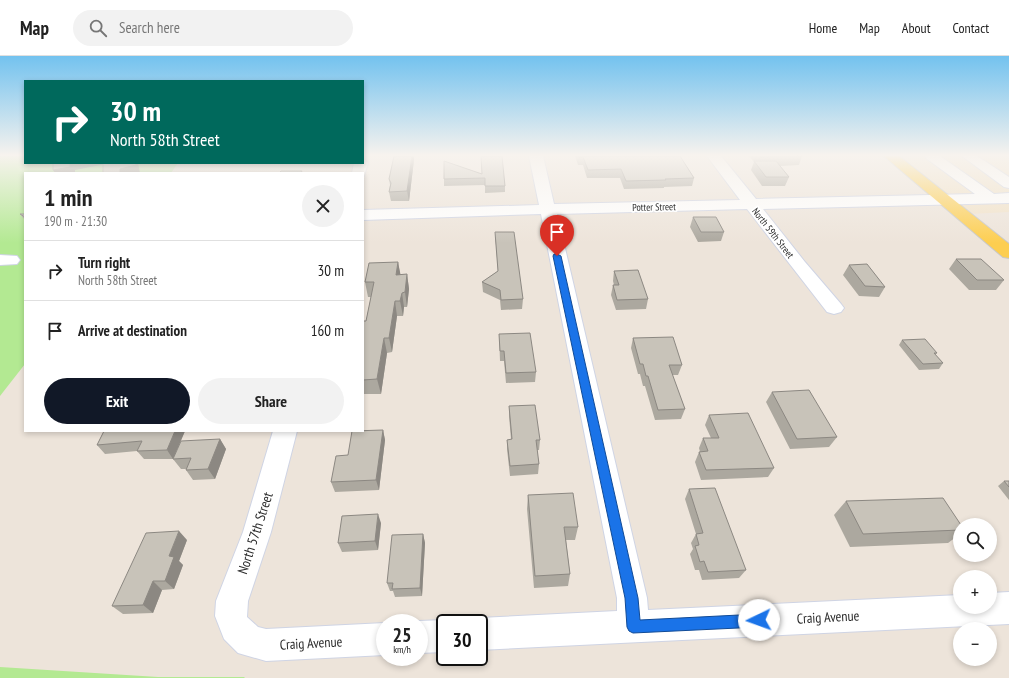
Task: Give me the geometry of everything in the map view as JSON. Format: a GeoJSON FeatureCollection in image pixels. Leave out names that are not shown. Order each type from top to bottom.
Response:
{"type":"FeatureCollection","features":[{"type":"Feature","properties":{"kind":"main road"},"geometry":{"type":"LineString","coordinates":[[927,185],[1009,253]]}},
{"type":"Feature","properties":{"kind":"street"},"geometry":{"type":"LineString","coordinates":[[542,185],[632,598],[633,627]]}},
{"type":"Feature","properties":{"kind":"street","name":"North 59th Street"},"geometry":{"type":"LineString","coordinates":[[736,185],[834,308]]}},
{"type":"Feature","properties":{"kind":"street"},"geometry":{"type":"LineString","coordinates":[[971,185],[991,200]]}},
{"type":"Feature","properties":{"kind":"street","name":"Potter Street"},"geometry":{"type":"LineString","coordinates":[[364,216],[547,209],[991,200],[1009,198]]}},
{"type":"Feature","properties":{"kind":"street","name":"North 57th Street"},"geometry":{"type":"LineString","coordinates":[[240,633],[235,628],[231,616],[232,601],[256,532],[285,432]]}},
{"type":"Feature","properties":{"kind":"street","name":"Craig Avenue"},"geometry":{"type":"LineString","coordinates":[[488,634],[1009,608]]}},
{"type":"Feature","properties":{"kind":"street","name":"Craig Avenue"},"geometry":{"type":"LineString","coordinates":[[240,633],[250,641],[266,645],[376,639]]}},
{"type":"Feature","properties":{"kind":"shaded area"},"geometry":{"type":"Polygon","coordinates":[[[934,185],[1009,185],[1009,212],[969,214],[934,185]]]}},
{"type":"Feature","properties":{"kind":"green space"},"geometry":{"type":"Polygon","coordinates":[[[0,185],[24,185],[24,365],[0,396],[0,185]]]}},
{"type":"Feature","properties":{"kind":"green space"},"geometry":{"type":"Polygon","coordinates":[[[0,667],[158,677],[245,678],[0,678],[0,667]]]}},
{"type":"Feature","properties":{"kind":"building"},"geometry":{"type":"Polygon","coordinates":[[[391,185],[408,185],[407,191],[389,192],[391,185]]]}},
{"type":"Feature","properties":{"kind":"building"},"geometry":{"type":"Polygon","coordinates":[[[505,185],[505,186],[485,186],[505,185]]]}},
{"type":"Feature","properties":{"kind":"building"},"geometry":{"type":"Polygon","coordinates":[[[693,217],[716,217],[724,232],[701,232],[693,217]]]}},
{"type":"Feature","properties":{"kind":"building"},"geometry":{"type":"Polygon","coordinates":[[[495,232],[514,232],[523,299],[501,300],[500,290],[482,282],[498,271],[495,232]]]}},
{"type":"Feature","properties":{"kind":"building"},"geometry":{"type":"Polygon","coordinates":[[[956,259],[981,259],[1004,280],[977,280],[956,259]]]}},
{"type":"Feature","properties":{"kind":"building"},"geometry":{"type":"Polygon","coordinates":[[[398,262],[396,275],[407,274],[405,292],[402,293],[400,301],[395,301],[389,338],[384,338],[377,379],[364,380],[364,321],[366,321],[374,282],[365,282],[369,263],[398,262]]]}},
{"type":"Feature","properties":{"kind":"building"},"geometry":{"type":"Polygon","coordinates":[[[867,264],[885,287],[865,286],[849,265],[867,264]]]}},
{"type":"Feature","properties":{"kind":"building"},"geometry":{"type":"Polygon","coordinates":[[[638,270],[648,299],[617,300],[613,285],[619,285],[614,271],[638,270]]]}},
{"type":"Feature","properties":{"kind":"building"},"geometry":{"type":"Polygon","coordinates":[[[530,333],[536,372],[506,373],[504,351],[500,351],[499,334],[530,333]]]}},
{"type":"Feature","properties":{"kind":"building"},"geometry":{"type":"Polygon","coordinates":[[[673,337],[682,365],[669,365],[685,409],[658,410],[648,376],[646,376],[643,364],[640,364],[633,338],[673,337]]]}},
{"type":"Feature","properties":{"kind":"building"},"geometry":{"type":"Polygon","coordinates":[[[925,339],[943,363],[923,364],[902,340],[925,339]]]}},
{"type":"Feature","properties":{"kind":"building"},"geometry":{"type":"Polygon","coordinates":[[[809,390],[837,437],[797,439],[772,392],[809,390]]]}},
{"type":"Feature","properties":{"kind":"building"},"geometry":{"type":"Polygon","coordinates":[[[535,405],[540,440],[536,440],[539,464],[510,466],[507,440],[512,439],[509,406],[535,405]]]}},
{"type":"Feature","properties":{"kind":"building"},"geometry":{"type":"Polygon","coordinates":[[[748,413],[774,468],[706,470],[699,452],[708,451],[703,438],[719,438],[709,415],[748,413]]]}},
{"type":"Feature","properties":{"kind":"building"},"geometry":{"type":"Polygon","coordinates":[[[383,430],[376,480],[331,482],[336,456],[348,455],[352,432],[364,432],[364,431],[383,430]]]}},
{"type":"Feature","properties":{"kind":"building"},"geometry":{"type":"Polygon","coordinates":[[[104,432],[175,432],[167,450],[137,451],[142,441],[97,445],[104,432]]]}},
{"type":"Feature","properties":{"kind":"building"},"geometry":{"type":"Polygon","coordinates":[[[220,439],[208,469],[186,470],[191,458],[173,459],[181,441],[220,439]]]}},
{"type":"Feature","properties":{"kind":"building"},"geometry":{"type":"Polygon","coordinates":[[[1004,481],[1009,481],[1009,487],[1004,481]]]}},
{"type":"Feature","properties":{"kind":"building"},"geometry":{"type":"Polygon","coordinates":[[[715,488],[746,570],[708,572],[704,561],[700,562],[695,546],[699,545],[696,534],[703,533],[689,489],[715,488]]]}},
{"type":"Feature","properties":{"kind":"building"},"geometry":{"type":"Polygon","coordinates":[[[573,493],[578,527],[564,527],[570,574],[535,576],[528,495],[573,493]]]}},
{"type":"Feature","properties":{"kind":"building"},"geometry":{"type":"Polygon","coordinates":[[[943,498],[956,518],[953,518],[953,530],[863,534],[846,501],[943,498]]]}},
{"type":"Feature","properties":{"kind":"building"},"geometry":{"type":"Polygon","coordinates":[[[378,514],[375,541],[338,543],[342,516],[378,514]]]}},
{"type":"Feature","properties":{"kind":"building"},"geometry":{"type":"Polygon","coordinates":[[[179,531],[169,556],[174,557],[165,581],[153,581],[143,605],[112,606],[146,533],[179,531]]]}},
{"type":"Feature","properties":{"kind":"building"},"geometry":{"type":"Polygon","coordinates":[[[423,534],[420,588],[392,589],[393,583],[387,583],[392,535],[423,534]]]}},
{"type":"Feature","properties":{"kind":"route"},"geometry":{"type":"LineString","coordinates":[[557,256],[632,598],[633,627],[759,620]]}}]}
